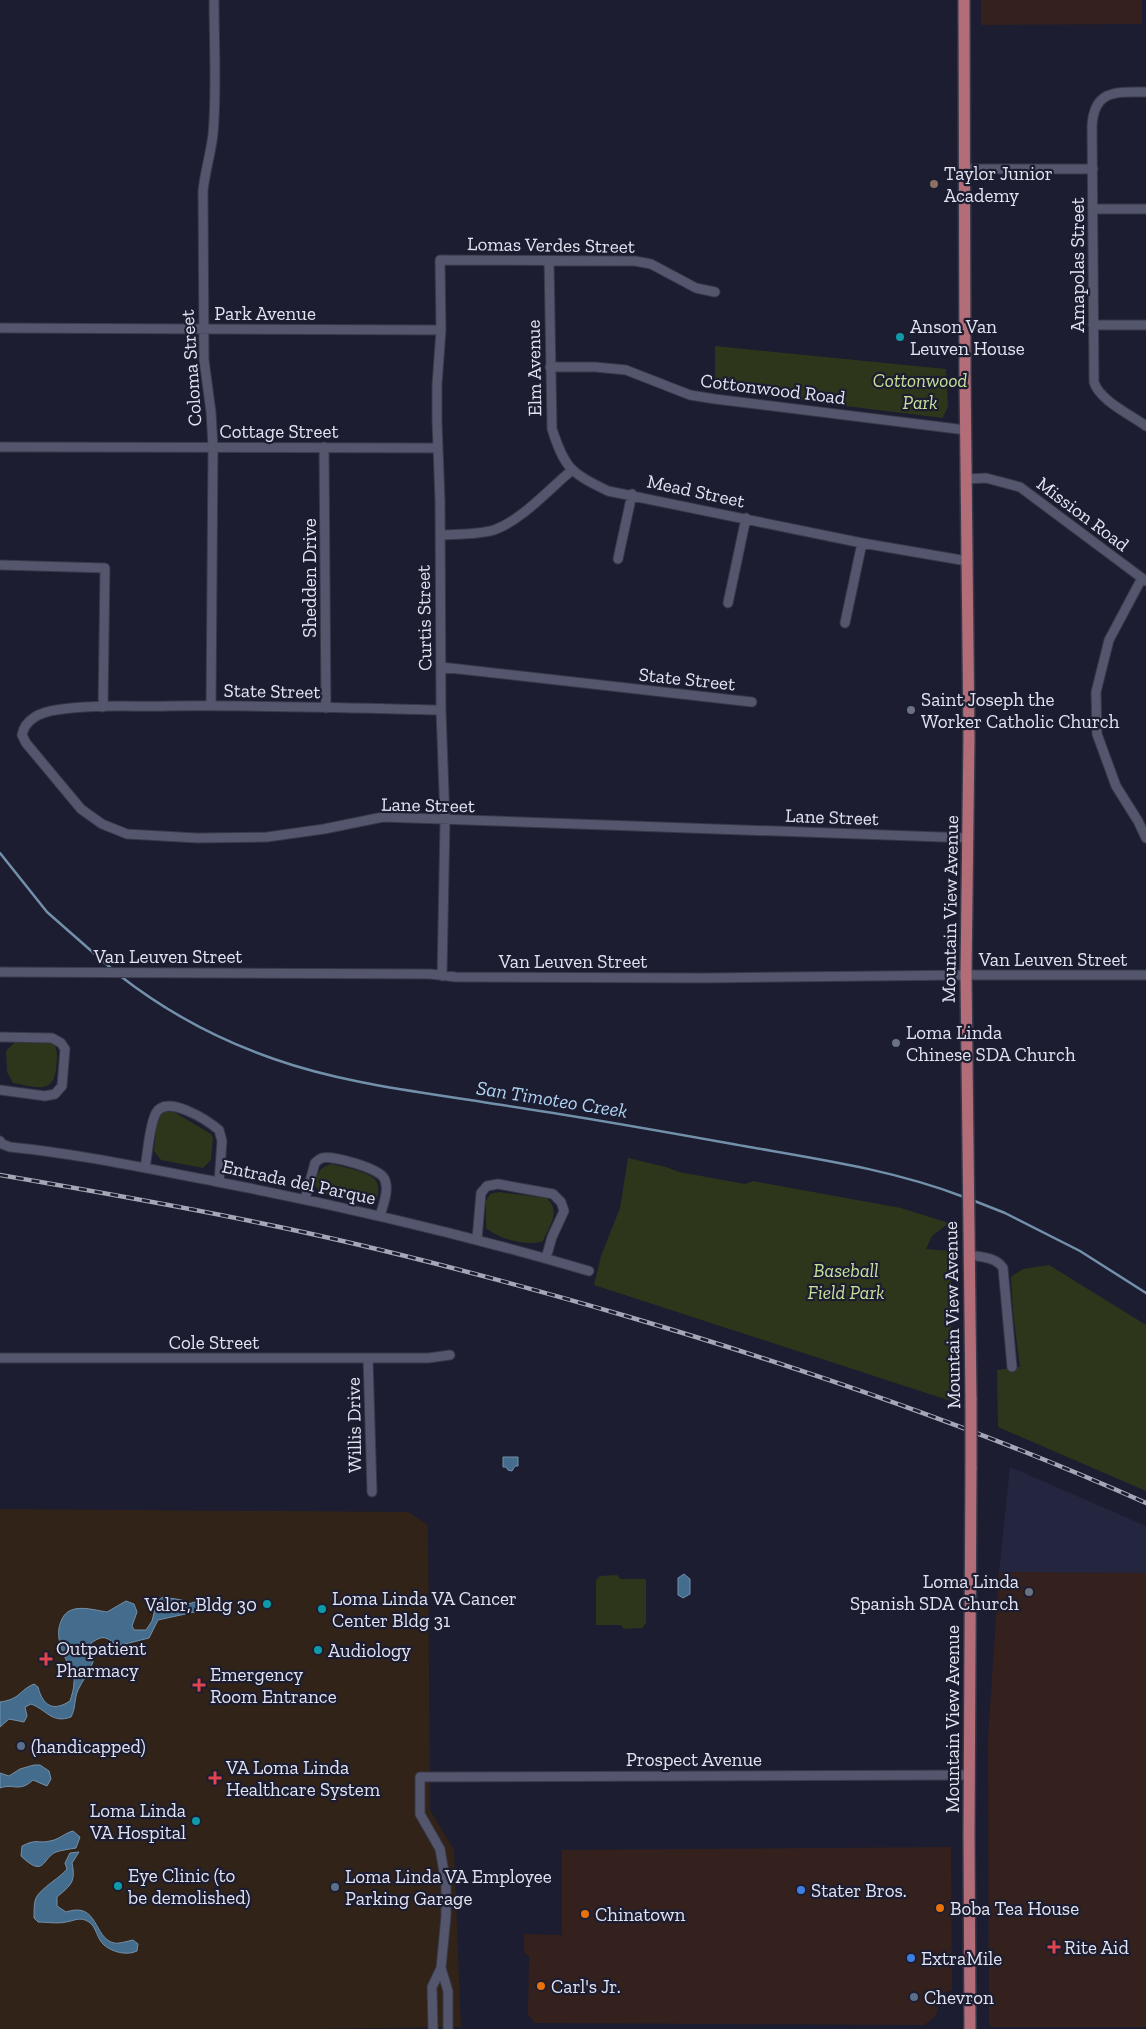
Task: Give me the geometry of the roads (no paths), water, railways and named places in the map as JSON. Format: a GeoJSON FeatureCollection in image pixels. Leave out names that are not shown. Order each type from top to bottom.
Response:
{"type":"FeatureCollection","features":[{"type":"Feature","properties":{"kind":"main road","name":"Mountain View Avenue"},"geometry":{"type":"LineString","coordinates":[[964,0],[969,838],[966,975],[971,1400],[970,2029]]}},
{"type":"Feature","properties":{"kind":"street","name":"Coloma Street"},"geometry":{"type":"LineString","coordinates":[[212,706],[213,447],[211,412],[204,360],[203,329],[204,190],[205,172],[213,135],[215,109],[214,0]]}},
{"type":"Feature","properties":{"kind":"street","name":"Amapolas Street"},"geometry":{"type":"LineString","coordinates":[[1146,92],[1118,92],[1107,95],[1096,108],[1092,126],[1094,376],[1096,387],[1102,396],[1146,426]]}},
{"type":"Feature","properties":{"kind":"street"},"geometry":{"type":"LineString","coordinates":[[965,169],[1093,169]]}},
{"type":"Feature","properties":{"kind":"street"},"geometry":{"type":"LineString","coordinates":[[1094,209],[1146,209]]}},
{"type":"Feature","properties":{"kind":"street","name":"Lomas Verdes Street"},"geometry":{"type":"LineString","coordinates":[[440,260],[635,261],[651,264],[696,288],[715,292]]}},
{"type":"Feature","properties":{"kind":"street","name":"Curtis Street"},"geometry":{"type":"LineString","coordinates":[[440,260],[441,330],[437,385],[441,710],[445,821],[442,976]]}},
{"type":"Feature","properties":{"kind":"street","name":"Elm Avenue"},"geometry":{"type":"LineString","coordinates":[[549,261],[552,429],[558,446],[571,471]]}},
{"type":"Feature","properties":{"kind":"street"},"geometry":{"type":"LineString","coordinates":[[1093,325],[1146,325]]}},
{"type":"Feature","properties":{"kind":"street","name":"Park Avenue"},"geometry":{"type":"LineString","coordinates":[[0,328],[441,330]]}},
{"type":"Feature","properties":{"kind":"street","name":"Cottonwood Road"},"geometry":{"type":"LineString","coordinates":[[550,367],[595,367],[626,370],[690,395],[966,430]]}},
{"type":"Feature","properties":{"kind":"street","name":"Cottage Street"},"geometry":{"type":"LineString","coordinates":[[0,447],[438,448]]}},
{"type":"Feature","properties":{"kind":"street","name":"Shedden Drive"},"geometry":{"type":"LineString","coordinates":[[324,447],[326,708]]}},
{"type":"Feature","properties":{"kind":"street"},"geometry":{"type":"LineString","coordinates":[[440,535],[472,534],[493,530],[513,521],[571,471]]}},
{"type":"Feature","properties":{"kind":"street","name":"Mead Street"},"geometry":{"type":"LineString","coordinates":[[571,471],[584,480],[608,491],[632,494],[862,543],[967,561]]}},
{"type":"Feature","properties":{"kind":"street","name":"Mission Road"},"geometry":{"type":"LineString","coordinates":[[966,479],[986,478],[1020,487],[1144,580]]}},
{"type":"Feature","properties":{"kind":"street"},"geometry":{"type":"LineString","coordinates":[[618,559],[632,494]]}},
{"type":"Feature","properties":{"kind":"street"},"geometry":{"type":"LineString","coordinates":[[728,603],[746,518]]}},
{"type":"Feature","properties":{"kind":"street"},"geometry":{"type":"LineString","coordinates":[[845,623],[862,543]]}},
{"type":"Feature","properties":{"kind":"street"},"geometry":{"type":"LineString","coordinates":[[0,565],[105,568],[103,707]]}},
{"type":"Feature","properties":{"kind":"street"},"geometry":{"type":"LineString","coordinates":[[1144,580],[1109,640],[1096,692],[1097,734],[1116,786],[1138,821],[1146,838]]}},
{"type":"Feature","properties":{"kind":"street","name":"State Street"},"geometry":{"type":"LineString","coordinates":[[441,666],[752,702]]}},
{"type":"Feature","properties":{"kind":"street","name":"State Street"},"geometry":{"type":"LineString","coordinates":[[103,707],[212,706],[441,710]]}},
{"type":"Feature","properties":{"kind":"street","name":"Lane Street"},"geometry":{"type":"LineString","coordinates":[[103,707],[55,710],[28,720],[22,735],[26,743],[80,809],[102,824],[127,834],[197,838],[267,837],[324,829],[383,817],[445,821],[969,838]]}},
{"type":"Feature","properties":{"kind":"street","name":"Van Leuven Street"},"geometry":{"type":"LineString","coordinates":[[0,972],[430,974],[442,976],[704,978],[1146,975]]}},
{"type":"Feature","properties":{"kind":"street"},"geometry":{"type":"LineString","coordinates":[[0,1037],[52,1038],[61,1042],[65,1049],[62,1086],[55,1094],[45,1096],[0,1090]]}},
{"type":"Feature","properties":{"kind":"street"},"geometry":{"type":"LineString","coordinates":[[145,1168],[153,1120],[157,1111],[163,1107],[174,1106],[190,1112],[218,1130],[222,1141],[219,1182]]}},
{"type":"Feature","properties":{"kind":"street","name":"Entrada del Parque"},"geometry":{"type":"LineString","coordinates":[[0,1141],[2,1144],[10,1147],[100,1159],[305,1199],[477,1239],[589,1270]]}},
{"type":"Feature","properties":{"kind":"street"},"geometry":{"type":"LineString","coordinates":[[305,1199],[315,1163],[323,1158],[332,1158],[375,1169],[384,1177],[386,1188],[380,1216]]}},
{"type":"Feature","properties":{"kind":"street"},"geometry":{"type":"LineString","coordinates":[[477,1239],[481,1193],[487,1186],[498,1184],[553,1194],[561,1202],[564,1211],[546,1258]]}},
{"type":"Feature","properties":{"kind":"street"},"geometry":{"type":"LineString","coordinates":[[969,1255],[997,1261],[1003,1268],[1012,1367]]}},
{"type":"Feature","properties":{"kind":"street","name":"Cole Street"},"geometry":{"type":"LineString","coordinates":[[0,1358],[428,1358],[450,1355]]}},
{"type":"Feature","properties":{"kind":"street","name":"Willis Drive"},"geometry":{"type":"LineString","coordinates":[[368,1358],[372,1492]]}},
{"type":"Feature","properties":{"kind":"street","name":"Prospect Avenue"},"geometry":{"type":"LineString","coordinates":[[441,1968],[446,1916],[446,1884],[440,1849],[420,1814],[420,1776],[969,1775]]}},
{"type":"Feature","properties":{"kind":"street"},"geometry":{"type":"LineString","coordinates":[[433,2029],[432,1987],[441,1968]]}},
{"type":"Feature","properties":{"kind":"street"},"geometry":{"type":"LineString","coordinates":[[441,1968],[448,1991],[448,2029]]}},
{"type":"Feature","properties":{"kind":"waterway","name":"San Timoteo Creek"},"geometry":{"type":"LineString","coordinates":[[0,853],[47,912],[113,970]]}},
{"type":"Feature","properties":{"kind":"waterway","name":"San Timoteo Creek"},"geometry":{"type":"LineString","coordinates":[[119,975],[155,1001],[213,1034],[301,1068],[383,1086],[589,1119],[828,1161],[911,1179],[964,1197]]}},
{"type":"Feature","properties":{"kind":"waterway","name":"San Timoteo Creek"},"geometry":{"type":"LineString","coordinates":[[972,1200],[1005,1213],[1080,1251],[1146,1293]]}},
{"type":"Feature","properties":{"kind":"railway"},"geometry":{"type":"LineString","coordinates":[[0,1175],[228,1216],[352,1243],[581,1303],[692,1336],[889,1401],[1019,1449],[1146,1503]]}},
{"type":"Feature","properties":{"kind":"place","name":"Taylor Junior Academy"},"geometry":{"type":"Point","coordinates":[934,184]}},
{"type":"Feature","properties":{"kind":"place","name":"Anson Van Leuven House"},"geometry":{"type":"Point","coordinates":[900,337]}},
{"type":"Feature","properties":{"kind":"place","name":"Saint Joseph the Worker Catholic Church"},"geometry":{"type":"Point","coordinates":[911,710]}},
{"type":"Feature","properties":{"kind":"place","name":"Loma Linda Chinese SDA Church"},"geometry":{"type":"Point","coordinates":[896,1043]}},
{"type":"Feature","properties":{"kind":"place","name":"Loma Linda Spanish SDA Church"},"geometry":{"type":"Point","coordinates":[1029,1592]}},
{"type":"Feature","properties":{"kind":"place","name":"Valor, Bldg 30"},"geometry":{"type":"Point","coordinates":[267,1604]}},
{"type":"Feature","properties":{"kind":"place","name":"Loma Linda VA Cancer Center Bldg 31"},"geometry":{"type":"Point","coordinates":[322,1609]}},
{"type":"Feature","properties":{"kind":"place","name":"Audiology"},"geometry":{"type":"Point","coordinates":[318,1650]}},
{"type":"Feature","properties":{"kind":"place","name":"Outpatient Pharmacy"},"geometry":{"type":"Point","coordinates":[46,1659]}},
{"type":"Feature","properties":{"kind":"place","name":"Emergency Room Entrance"},"geometry":{"type":"Point","coordinates":[199,1685]}},
{"type":"Feature","properties":{"kind":"place","name":"(handicapped)"},"geometry":{"type":"Point","coordinates":[21,1746]}},
{"type":"Feature","properties":{"kind":"place","name":"VA Loma Linda Healthcare System"},"geometry":{"type":"Point","coordinates":[215,1778]}},
{"type":"Feature","properties":{"kind":"place","name":"Loma Linda VA Hospital"},"geometry":{"type":"Point","coordinates":[196,1821]}},
{"type":"Feature","properties":{"kind":"place","name":"Eye Clinic (to be demolished)"},"geometry":{"type":"Point","coordinates":[118,1886]}},
{"type":"Feature","properties":{"kind":"place","name":"Loma Linda VA Employee Parking Garage"},"geometry":{"type":"Point","coordinates":[335,1887]}},
{"type":"Feature","properties":{"kind":"place","name":"Stater Bros."},"geometry":{"type":"Point","coordinates":[801,1890]}},
{"type":"Feature","properties":{"kind":"place","name":"Boba Tea House"},"geometry":{"type":"Point","coordinates":[940,1908]}},
{"type":"Feature","properties":{"kind":"place","name":"Chinatown"},"geometry":{"type":"Point","coordinates":[585,1914]}},
{"type":"Feature","properties":{"kind":"place","name":"Rite Aid"},"geometry":{"type":"Point","coordinates":[1054,1947]}},
{"type":"Feature","properties":{"kind":"place","name":"ExtraMile"},"geometry":{"type":"Point","coordinates":[911,1958]}},
{"type":"Feature","properties":{"kind":"place","name":"Carl's Jr."},"geometry":{"type":"Point","coordinates":[541,1986]}},
{"type":"Feature","properties":{"kind":"place","name":"Chevron"},"geometry":{"type":"Point","coordinates":[914,1997]}},
{"type":"Feature","properties":{"kind":"park label","name":"Cottonwood Park"},"geometry":{"type":"Point","coordinates":[920,391]}},
{"type":"Feature","properties":{"kind":"park label","name":"Baseball Field Park"},"geometry":{"type":"Point","coordinates":[846,1281]}}]}
